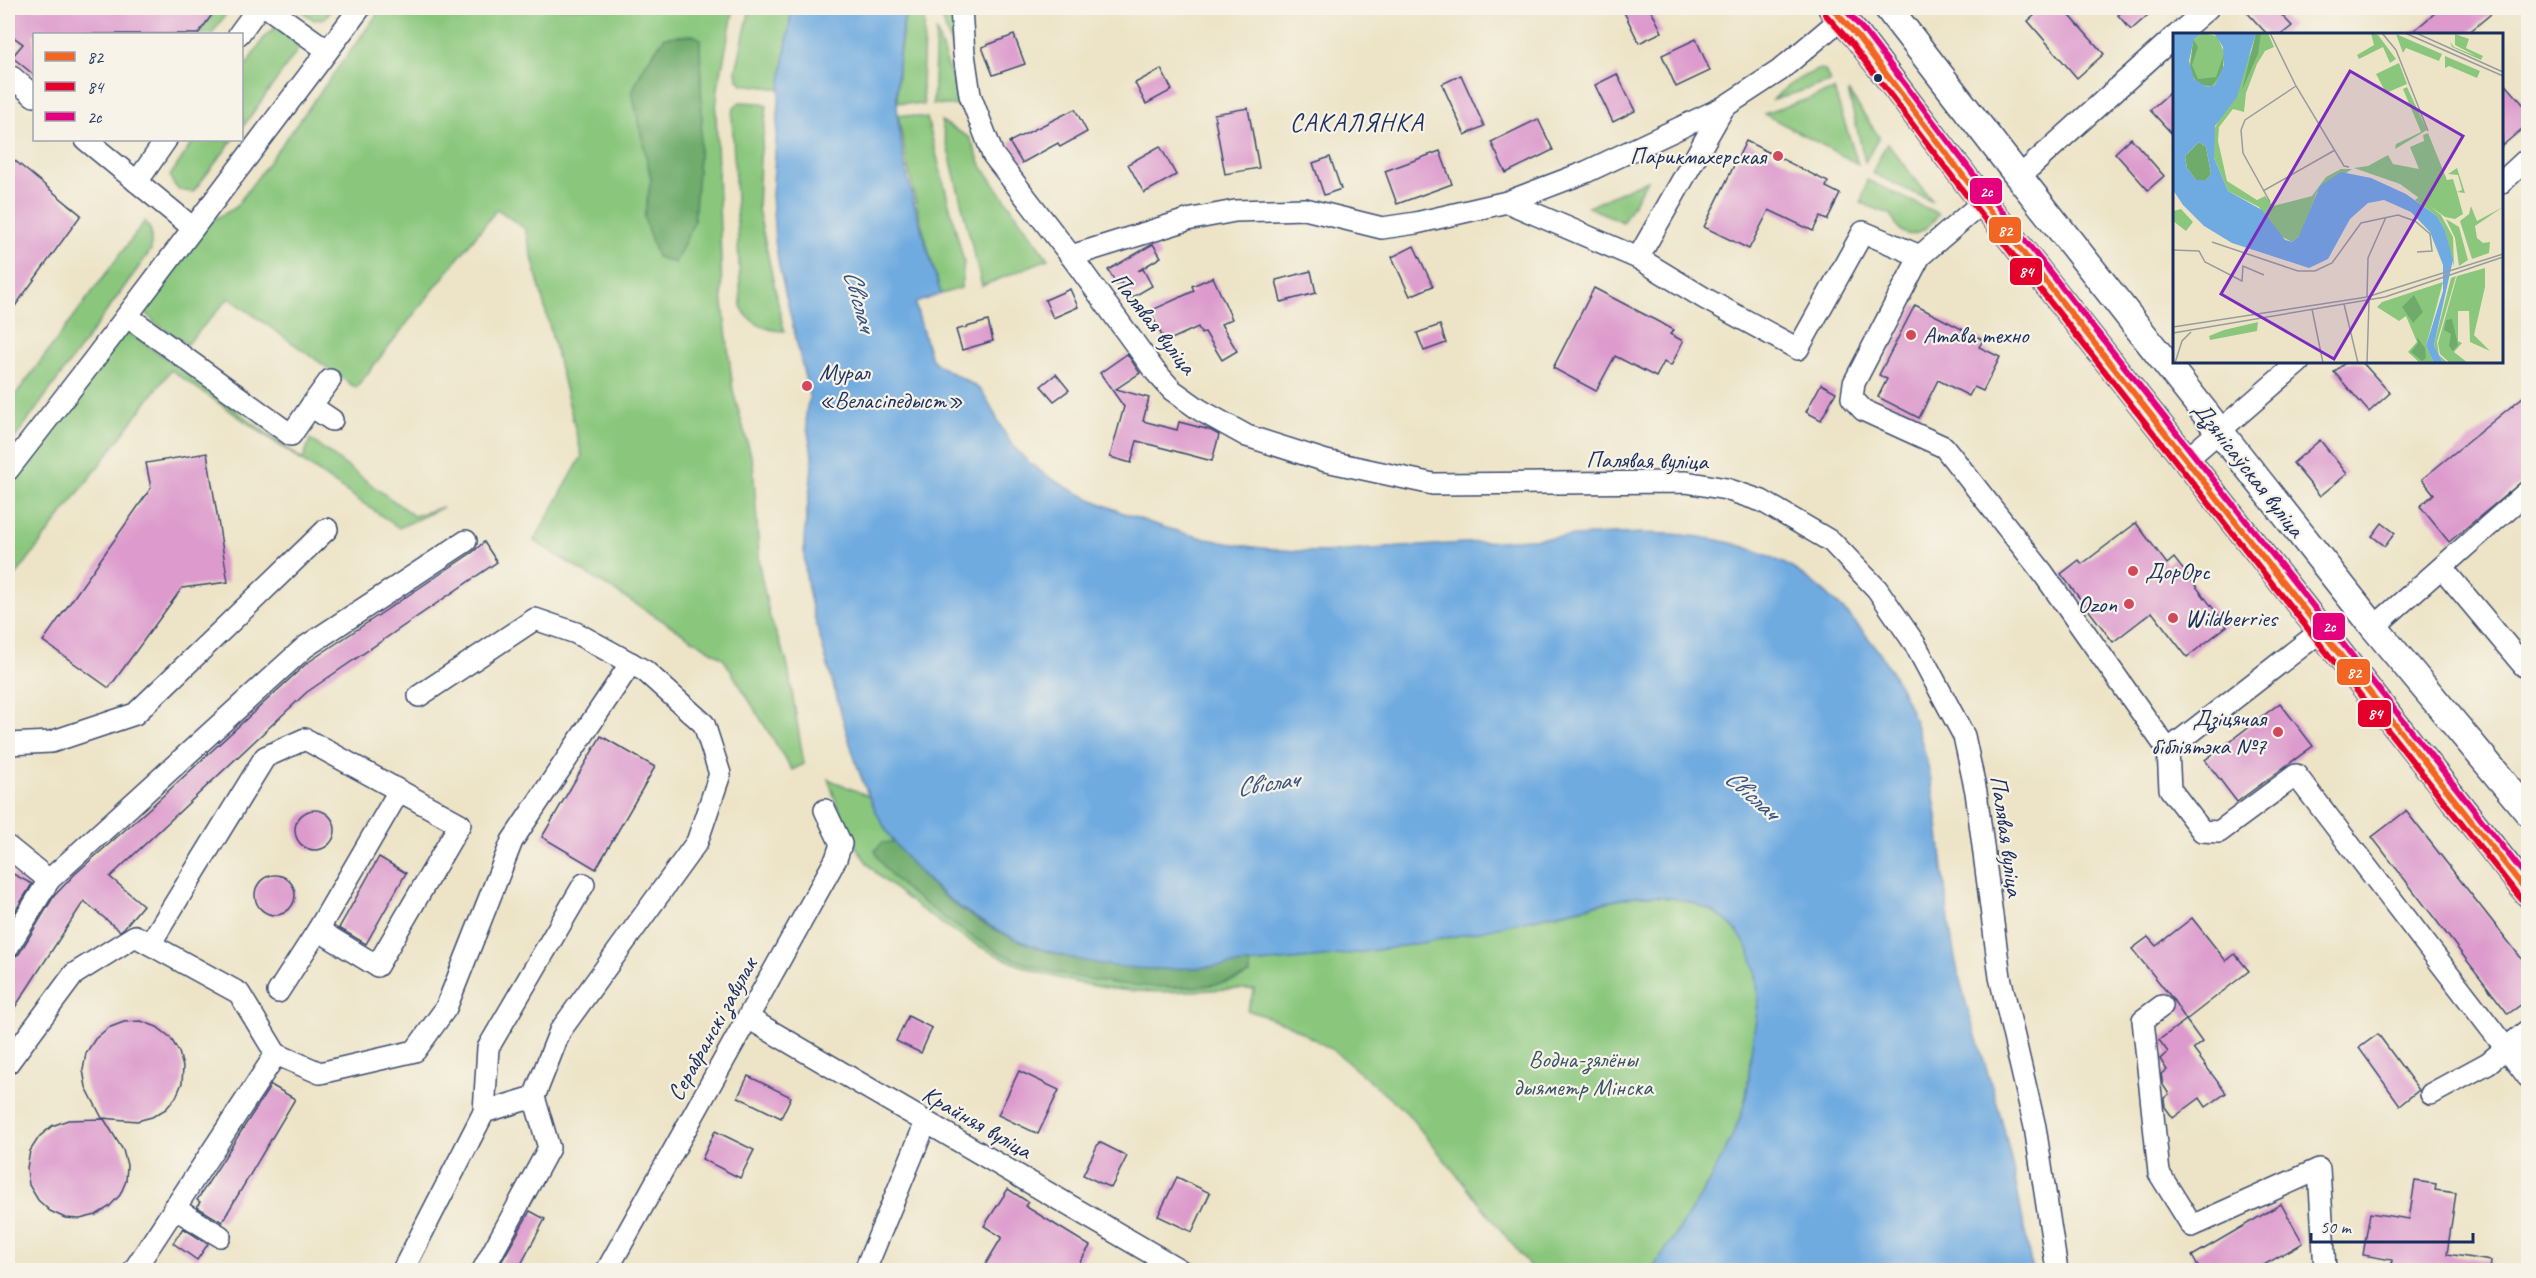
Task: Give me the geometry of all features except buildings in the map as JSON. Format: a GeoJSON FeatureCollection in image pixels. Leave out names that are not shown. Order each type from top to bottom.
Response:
{"type":"FeatureCollection","features":[{"type":"Feature","properties":{"kind":"main road","name":"Дзянісаўская вуліца"},"geometry":{"type":"LineString","coordinates":[[1888,8],[2374,627],[2527,810]]}},
{"type":"Feature","properties":{"kind":"main road","name":"Дзянісаўская вуліца"},"geometry":{"type":"LineString","coordinates":[[1837,13],[1976,193],[2529,893]]}},
{"type":"Feature","properties":{"kind":"main road"},"geometry":{"type":"LineString","coordinates":[[1976,193],[2017,192],[2026,186]]}},
{"type":"Feature","properties":{"kind":"street"},"geometry":{"type":"LineString","coordinates":[[240,33],[258,8]]}},
{"type":"Feature","properties":{"kind":"street"},"geometry":{"type":"LineString","coordinates":[[268,8],[327,50]]}},
{"type":"Feature","properties":{"kind":"street"},"geometry":{"type":"LineString","coordinates":[[8,470],[128,316],[360,8]]}},
{"type":"Feature","properties":{"kind":"street","name":"Палявая вуліца"},"geometry":{"type":"LineString","coordinates":[[961,8],[970,95],[993,155],[1071,256],[1154,370],[1172,390],[1200,411],[1247,436],[1326,461],[1433,484],[1686,482],[1726,489],[1762,501],[1832,542],[1877,589],[1915,644],[1964,736],[1976,792],[2000,977],[2035,1127],[2057,1270]]}},
{"type":"Feature","properties":{"kind":"street"},"geometry":{"type":"LineString","coordinates":[[2179,33],[2208,8]]}},
{"type":"Feature","properties":{"kind":"street"},"geometry":{"type":"LineString","coordinates":[[1071,256],[1187,220],[1235,211],[1305,209],[1382,228],[1416,223],[1507,202],[1586,172],[1724,106],[1779,71],[1837,13]]}},
{"type":"Feature","properties":{"kind":"street"},"geometry":{"type":"LineString","coordinates":[[2026,186],[2173,39]]}},
{"type":"Feature","properties":{"kind":"street"},"geometry":{"type":"LineString","coordinates":[[12,77],[33,95]]}},
{"type":"Feature","properties":{"kind":"street"},"geometry":{"type":"LineString","coordinates":[[1638,258],[1724,106]]}},
{"type":"Feature","properties":{"kind":"street"},"geometry":{"type":"LineString","coordinates":[[87,141],[194,228]]}},
{"type":"Feature","properties":{"kind":"street"},"geometry":{"type":"LineString","coordinates":[[136,182],[165,141]]}},
{"type":"Feature","properties":{"kind":"street"},"geometry":{"type":"LineString","coordinates":[[2503,181],[2529,158]]}},
{"type":"Feature","properties":{"kind":"street"},"geometry":{"type":"LineString","coordinates":[[1976,193],[1920,256],[1854,383],[1852,398],[1863,410],[1944,447],[2043,573],[2168,750],[2170,789],[2202,831],[2219,832],[2296,775],[2529,1077]]}},
{"type":"Feature","properties":{"kind":"street"},"geometry":{"type":"LineString","coordinates":[[1507,202],[1638,258],[1704,298],[1798,349],[1863,231],[1920,256]]}},
{"type":"Feature","properties":{"kind":"street"},"geometry":{"type":"LineString","coordinates":[[128,316],[291,435],[330,380]]}},
{"type":"Feature","properties":{"kind":"street"},"geometry":{"type":"LineString","coordinates":[[2186,460],[2298,363]]}},
{"type":"Feature","properties":{"kind":"street"},"geometry":{"type":"LineString","coordinates":[[311,406],[332,420]]}},
{"type":"Feature","properties":{"kind":"street"},"geometry":{"type":"LineString","coordinates":[[2374,627],[2529,491]]}},
{"type":"Feature","properties":{"kind":"street"},"geometry":{"type":"LineString","coordinates":[[8,744],[51,742],[135,714],[327,529]]}},
{"type":"Feature","properties":{"kind":"street"},"geometry":{"type":"LineString","coordinates":[[8,947],[50,880],[305,646],[466,541]]}},
{"type":"Feature","properties":{"kind":"street"},"geometry":{"type":"LineString","coordinates":[[2442,568],[2524,666],[2529,662]]}},
{"type":"Feature","properties":{"kind":"street"},"geometry":{"type":"LineString","coordinates":[[419,696],[535,619],[576,633],[645,670],[704,724],[720,774],[698,842],[560,1031],[534,1097],[549,1148],[483,1270]]}},
{"type":"Feature","properties":{"kind":"street"},"geometry":{"type":"LineString","coordinates":[[2168,750],[2321,631]]}},
{"type":"Feature","properties":{"kind":"street"},"geometry":{"type":"LineString","coordinates":[[8,1063],[74,974],[135,936],[239,993],[276,1054],[320,1073],[415,1051],[446,1008],[512,841],[631,663]]}},
{"type":"Feature","properties":{"kind":"street"},"geometry":{"type":"LineString","coordinates":[[150,944],[265,757],[305,739],[460,824],[377,966],[318,930]]}},
{"type":"Feature","properties":{"kind":"street"},"geometry":{"type":"LineString","coordinates":[[278,992],[318,930],[399,791]]}},
{"type":"Feature","properties":{"kind":"street","name":"Серабранскі завулак"},"geometry":{"type":"LineString","coordinates":[[607,1270],[836,859],[841,843],[825,810]]}},
{"type":"Feature","properties":{"kind":"street"},"geometry":{"type":"LineString","coordinates":[[8,847],[50,880]]}},
{"type":"Feature","properties":{"kind":"street"},"geometry":{"type":"LineString","coordinates":[[402,1270],[484,1112],[488,1048],[584,884]]}},
{"type":"Feature","properties":{"kind":"street"},"geometry":{"type":"LineString","coordinates":[[2163,1006],[2143,1020],[2159,1173],[2192,1226],[2319,1169],[2325,1270]]}},
{"type":"Feature","properties":{"kind":"street","name":"Крайняя вуліца"},"geometry":{"type":"LineString","coordinates":[[748,1018],[1180,1270]]}},
{"type":"Feature","properties":{"kind":"street"},"geometry":{"type":"LineString","coordinates":[[2431,1094],[2488,1063],[2529,1030]]}},
{"type":"Feature","properties":{"kind":"street"},"geometry":{"type":"LineString","coordinates":[[134,1270],[276,1054]]}},
{"type":"Feature","properties":{"kind":"street"},"geometry":{"type":"LineString","coordinates":[[484,1112],[534,1097]]}},
{"type":"Feature","properties":{"kind":"street"},"geometry":{"type":"LineString","coordinates":[[865,1270],[926,1122]]}},
{"type":"Feature","properties":{"kind":"street"},"geometry":{"type":"LineString","coordinates":[[174,1208],[220,1236]]}},
{"type":"Feature","properties":{"kind":"green space"},"geometry":{"type":"Polygon","coordinates":[[[217,8],[230,8],[213,33],[199,33],[217,8]]]}},
{"type":"Feature","properties":{"kind":"green space"},"geometry":{"type":"Polygon","coordinates":[[[297,8],[332,8],[325,18],[314,20],[297,8]]]}},
{"type":"Feature","properties":{"kind":"green space"},"geometry":{"type":"Polygon","coordinates":[[[382,8],[734,8],[718,88],[716,111],[722,294],[733,391],[753,463],[760,570],[770,618],[787,662],[804,764],[792,770],[723,658],[534,541],[582,456],[525,229],[497,209],[356,388],[229,298],[187,344],[155,323],[146,312],[148,297],[198,228],[235,208],[382,8]]]}},
{"type":"Feature","properties":{"kind":"green space"},"geometry":{"type":"Polygon","coordinates":[[[750,8],[792,8],[780,89],[742,84],[737,78],[736,71],[750,8]]]}},
{"type":"Feature","properties":{"kind":"green space"},"geometry":{"type":"Polygon","coordinates":[[[906,8],[925,8],[922,86],[924,105],[897,102],[898,63],[906,8]]]}},
{"type":"Feature","properties":{"kind":"green space"},"geometry":{"type":"Polygon","coordinates":[[[952,8],[958,66],[939,9],[952,8]]]}},
{"type":"Feature","properties":{"kind":"green space"},"geometry":{"type":"Polygon","coordinates":[[[277,27],[297,41],[297,51],[243,127],[243,70],[266,35],[277,27]]]}},
{"type":"Feature","properties":{"kind":"green space"},"geometry":{"type":"Polygon","coordinates":[[[936,30],[961,106],[933,104],[936,30]]]}},
{"type":"Feature","properties":{"kind":"green space"},"geometry":{"type":"Polygon","coordinates":[[[693,35],[700,39],[702,118],[694,222],[675,263],[657,257],[644,218],[651,179],[632,92],[644,66],[665,37],[693,35]]]}},
{"type":"Feature","properties":{"kind":"green space"},"geometry":{"type":"Polygon","coordinates":[[[1820,69],[1825,70],[1830,82],[1773,100],[1794,82],[1820,69]]]}},
{"type":"Feature","properties":{"kind":"green space"},"geometry":{"type":"Polygon","coordinates":[[[1834,90],[1858,164],[1764,114],[1834,90]]]}},
{"type":"Feature","properties":{"kind":"green space"},"geometry":{"type":"Polygon","coordinates":[[[1848,91],[1879,137],[1865,162],[1848,91]]]}},
{"type":"Feature","properties":{"kind":"green space"},"geometry":{"type":"Polygon","coordinates":[[[740,102],[767,106],[760,158],[758,209],[784,331],[759,325],[748,317],[741,306],[732,115],[734,107],[740,102]]]}},
{"type":"Feature","properties":{"kind":"green space"},"geometry":{"type":"Polygon","coordinates":[[[898,114],[927,118],[964,262],[961,288],[941,294],[906,159],[898,114]]]}},
{"type":"Feature","properties":{"kind":"green space"},"geometry":{"type":"Polygon","coordinates":[[[941,121],[970,138],[981,165],[1048,259],[982,286],[941,121]]]}},
{"type":"Feature","properties":{"kind":"green space"},"geometry":{"type":"Polygon","coordinates":[[[193,141],[232,141],[193,192],[178,188],[173,184],[170,176],[193,141]]]}},
{"type":"Feature","properties":{"kind":"green space"},"geometry":{"type":"Polygon","coordinates":[[[1887,143],[1933,202],[1872,173],[1887,143]]]}},
{"type":"Feature","properties":{"kind":"green space"},"geometry":{"type":"Polygon","coordinates":[[[1647,180],[1623,222],[1588,207],[1647,180]]]}},
{"type":"Feature","properties":{"kind":"green space"},"geometry":{"type":"Polygon","coordinates":[[[1867,180],[1939,214],[1927,227],[1914,234],[1908,234],[1902,231],[1892,215],[1861,203],[1867,180]]]}},
{"type":"Feature","properties":{"kind":"green space"},"geometry":{"type":"Polygon","coordinates":[[[145,221],[151,231],[151,250],[8,448],[8,405],[145,221]]]}},
{"type":"Feature","properties":{"kind":"green space"},"geometry":{"type":"Polygon","coordinates":[[[126,332],[135,336],[303,460],[310,439],[414,516],[443,507],[399,528],[171,370],[8,586],[8,488],[118,339],[126,332]]]}},
{"type":"Feature","properties":{"kind":"green space","name":"Водна-зялёны дыяметр Мінска"},"geometry":{"type":"Polygon","coordinates":[[[828,779],[871,797],[894,842],[950,901],[997,931],[1098,963],[1128,967],[1194,968],[1384,949],[1447,938],[1636,896],[1684,901],[1705,908],[1723,918],[1738,932],[1749,950],[1756,972],[1757,1011],[1746,1094],[1731,1140],[1688,1216],[1652,1270],[1533,1270],[1407,1113],[1333,1050],[1287,1024],[1247,1010],[1255,989],[1151,992],[1105,988],[1046,975],[992,953],[966,939],[914,904],[872,869],[851,837],[828,779]]]}},
{"type":"Feature","properties":{"kind":"green space"},"geometry":{"type":"Polygon","coordinates":[[[894,842],[928,881],[950,901],[997,931],[1049,952],[1132,968],[1159,969],[1250,963],[1250,974],[1227,982],[1199,986],[1136,986],[1073,976],[1022,962],[975,939],[899,884],[875,851],[882,843],[894,842]]]}},
{"type":"Feature","properties":{"kind":"water","name":"Свіслач"},"geometry":{"type":"Polygon","coordinates":[[[792,8],[906,8],[898,67],[899,126],[913,199],[941,294],[915,303],[928,349],[936,363],[982,392],[1014,447],[1031,464],[1061,484],[1122,513],[1152,523],[1210,540],[1269,549],[1332,552],[1632,533],[1700,537],[1733,543],[1765,554],[1803,575],[1845,611],[1874,645],[1893,674],[1916,723],[1921,740],[1937,814],[1948,916],[1956,964],[2003,1125],[2032,1270],[1652,1270],[1688,1216],[1731,1140],[1745,1101],[1748,1082],[1758,1004],[1756,972],[1749,950],[1738,932],[1723,918],[1705,908],[1661,897],[1636,896],[1423,943],[1283,961],[1159,969],[1121,967],[1084,961],[1048,951],[980,920],[949,899],[921,874],[883,826],[863,783],[820,640],[806,578],[804,536],[811,481],[812,451],[806,413],[810,399],[779,266],[772,195],[780,89],[792,8]]]}},
{"type":"Feature","properties":{"kind":"transit line","name":"82"},"geometry":{"type":"LineString","coordinates":[[1832,8],[1858,37],[1983,202],[2528,893]]}},
{"type":"Feature","properties":{"kind":"transit line","name":"2с"},"geometry":{"type":"LineString","coordinates":[[1844,8],[2528,879]]}},
{"type":"Feature","properties":{"kind":"transit line","name":"84"},"geometry":{"type":"LineString","coordinates":[[1825,14],[1851,43],[1976,208],[2521,899]]}},
{"type":"Feature","properties":{"kind":"place","name":"Парикмахерская"},"geometry":{"type":"Point","coordinates":[1778,156]}},
{"type":"Feature","properties":{"kind":"place","name":"Атава техно"},"geometry":{"type":"Point","coordinates":[1911,335]}},
{"type":"Feature","properties":{"kind":"place","name":"Мурал «Веласіпедыст»"},"geometry":{"type":"Point","coordinates":[807,386]}},
{"type":"Feature","properties":{"kind":"place","name":"ДорОрс"},"geometry":{"type":"Point","coordinates":[2133,571]}},
{"type":"Feature","properties":{"kind":"place","name":"Ozon"},"geometry":{"type":"Point","coordinates":[2129,604]}},
{"type":"Feature","properties":{"kind":"place","name":"Wildberries"},"geometry":{"type":"Point","coordinates":[2173,618]}},
{"type":"Feature","properties":{"kind":"place","name":"Дзіцячая бібліятэка №7"},"geometry":{"type":"Point","coordinates":[2278,732]}},
{"type":"Feature","properties":{"kind":"district","name":"САКАЛЯНКА"},"geometry":{"type":"Point","coordinates":[1357,122]}}]}
